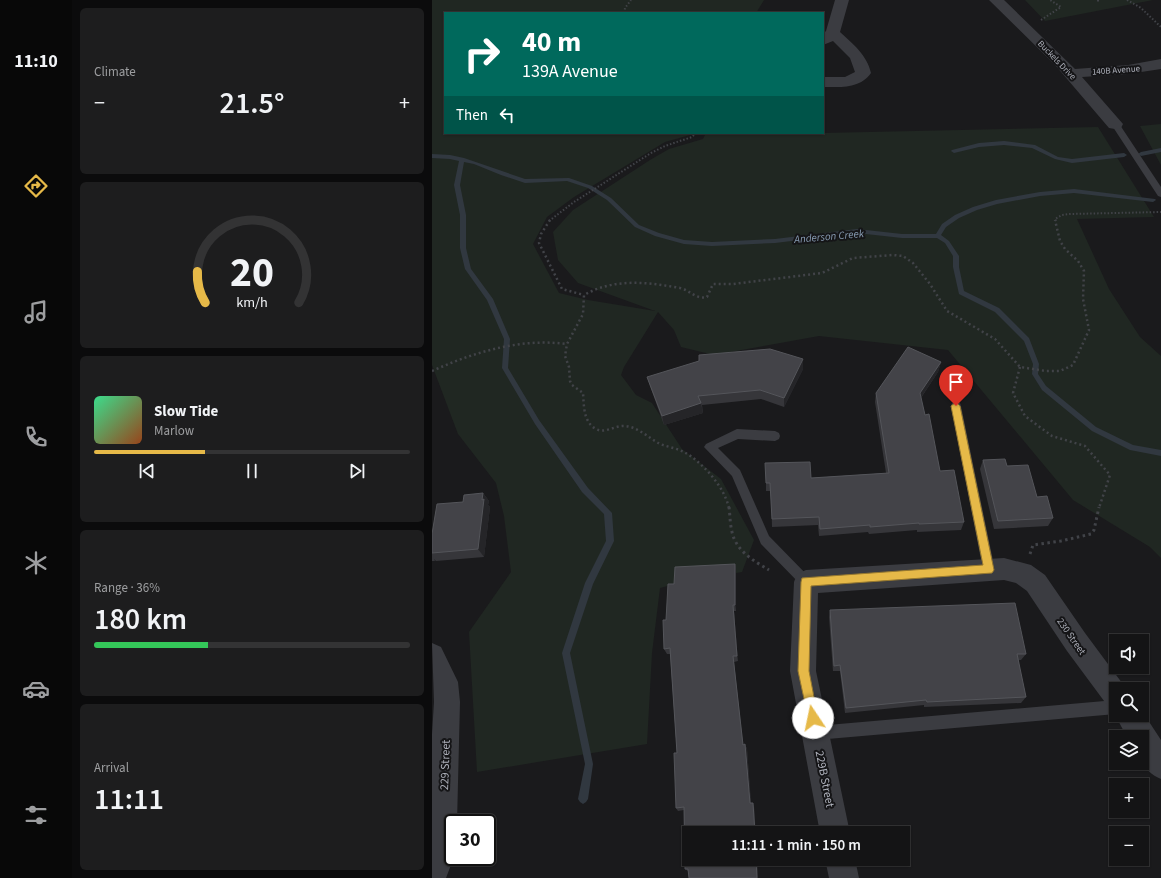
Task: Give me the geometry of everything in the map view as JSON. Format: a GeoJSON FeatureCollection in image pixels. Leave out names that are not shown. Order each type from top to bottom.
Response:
{"type":"FeatureCollection","features":[{"type":"Feature","properties":{"kind":"street"},"geometry":{"type":"LineString","coordinates":[[824,82],[851,82],[858,79],[863,73],[863,67],[858,59],[828,37],[842,0]]}},
{"type":"Feature","properties":{"kind":"street","name":"Buckels Drive"},"geometry":{"type":"LineString","coordinates":[[996,0],[1071,74],[1115,124]]}},
{"type":"Feature","properties":{"kind":"street","name":"140B Avenue"},"geometry":{"type":"LineString","coordinates":[[1071,74],[1096,70],[1140,68],[1161,64]]}},
{"type":"Feature","properties":{"kind":"street"},"geometry":{"type":"LineString","coordinates":[[806,582],[1004,569],[1014,570],[1028,577]]}},
{"type":"Feature","properties":{"kind":"street","name":"230 Street"},"geometry":{"type":"LineString","coordinates":[[1028,577],[1036,583],[1076,642],[1109,687]]}},
{"type":"Feature","properties":{"kind":"street","name":"229B Street"},"geometry":{"type":"LineString","coordinates":[[806,582],[804,671],[834,826]]}},
{"type":"Feature","properties":{"kind":"street","name":"229 Street"},"geometry":{"type":"LineString","coordinates":[[432,656],[445,682],[447,702],[441,852],[432,876]]}},
{"type":"Feature","properties":{"kind":"street"},"geometry":{"type":"LineString","coordinates":[[1133,722],[1161,765]]}},
{"type":"Feature","properties":{"kind":"street"},"geometry":{"type":"LineString","coordinates":[[841,866],[844,878]]}},
{"type":"Feature","properties":{"kind":"lane"},"geometry":{"type":"LineString","coordinates":[[1115,124],[1161,194]]}},
{"type":"Feature","properties":{"kind":"lane"},"geometry":{"type":"LineString","coordinates":[[956,406],[989,570]]}},
{"type":"Feature","properties":{"kind":"lane"},"geometry":{"type":"LineString","coordinates":[[775,436],[737,434],[710,447],[736,473],[765,540],[806,582]]}},
{"type":"Feature","properties":{"kind":"lane"},"geometry":{"type":"LineString","coordinates":[[816,733],[1109,707]]}},
{"type":"Feature","properties":{"kind":"path"},"geometry":{"type":"LineString","coordinates":[[624,12],[625,8],[631,0]]}},
{"type":"Feature","properties":{"kind":"path"},"geometry":{"type":"LineString","coordinates":[[1039,20],[1061,7],[1050,0]]}},
{"type":"Feature","properties":{"kind":"path"},"geometry":{"type":"LineString","coordinates":[[1126,0],[1141,8],[1161,27]]}},
{"type":"Feature","properties":{"kind":"path"},"geometry":{"type":"LineString","coordinates":[[695,134],[692,137],[665,146],[651,153],[590,192],[550,220],[541,234],[539,243],[562,290],[584,295],[597,288],[624,282],[683,289],[698,298],[703,299],[707,297],[713,284],[717,283],[733,284],[822,273],[833,269],[847,259],[853,258],[893,255],[903,256],[913,263],[930,284],[947,311],[995,339],[1020,367],[1046,371],[1060,371],[1073,365],[1086,337],[1089,324],[1083,299],[1084,271],[1078,261],[1065,249],[1060,241],[1056,219],[1062,215],[1070,214],[1161,212]]}},
{"type":"Feature","properties":{"kind":"path"},"geometry":{"type":"LineString","coordinates":[[584,295],[582,317],[567,344],[565,356],[569,367],[570,381],[572,385],[581,391],[586,419],[589,425],[602,431],[612,427],[626,426],[670,448],[683,451],[693,459],[708,473],[724,494],[730,507],[731,528],[735,541],[743,552],[770,571]]}},
{"type":"Feature","properties":{"kind":"path"},"geometry":{"type":"LineString","coordinates":[[432,371],[484,351],[528,343],[556,342],[567,344]]}},
{"type":"Feature","properties":{"kind":"path"},"geometry":{"type":"LineString","coordinates":[[1020,367],[1013,392],[1025,416],[1052,436],[1085,446],[1110,475],[1101,498],[1094,530],[1091,534],[1079,538],[1033,546],[1030,550],[1028,577]]}},
{"type":"Feature","properties":{"kind":"shaded area"},"geometry":{"type":"Polygon","coordinates":[[[432,0],[764,0],[757,12],[444,12],[444,134],[691,134],[665,142],[574,197],[547,217],[533,244],[559,293],[588,300],[655,311],[578,283],[558,260],[553,232],[573,210],[669,149],[703,139],[706,134],[824,134],[1098,127],[1154,217],[1077,219],[1109,289],[1140,337],[1161,356],[1161,558],[1150,547],[1073,500],[948,350],[819,336],[714,355],[681,347],[674,330],[658,312],[624,367],[621,375],[636,395],[652,403],[682,449],[721,479],[754,540],[742,572],[690,580],[660,588],[652,653],[647,744],[477,772],[469,632],[511,572],[504,516],[496,483],[458,434],[432,365],[432,0]]]}},
{"type":"Feature","properties":{"kind":"shaded area"},"geometry":{"type":"Polygon","coordinates":[[[1025,0],[1153,0],[1045,21],[1025,0]]]}},
{"type":"Feature","properties":{"kind":"shaded area"},"geometry":{"type":"Polygon","coordinates":[[[1161,124],[1161,165],[1140,126],[1161,124]]]}},
{"type":"Feature","properties":{"kind":"building"},"geometry":{"type":"Polygon","coordinates":[[[908,347],[941,362],[920,393],[925,415],[929,414],[940,471],[954,470],[964,522],[919,523],[870,527],[870,525],[820,529],[819,517],[772,519],[770,483],[766,483],[765,463],[810,462],[811,478],[889,473],[876,393],[908,347]]]}},
{"type":"Feature","properties":{"kind":"building"},"geometry":{"type":"Polygon","coordinates":[[[770,349],[803,359],[784,398],[760,390],[698,396],[701,403],[662,416],[647,377],[699,361],[699,355],[770,349]]]}},
{"type":"Feature","properties":{"kind":"building"},"geometry":{"type":"Polygon","coordinates":[[[1005,459],[1007,466],[1028,465],[1037,497],[1047,496],[1053,518],[998,521],[983,460],[1005,459]]]}},
{"type":"Feature","properties":{"kind":"building"},"geometry":{"type":"Polygon","coordinates":[[[483,493],[482,500],[484,499],[478,549],[432,553],[432,534],[437,504],[463,502],[464,495],[483,493]]]}},
{"type":"Feature","properties":{"kind":"building"},"geometry":{"type":"Polygon","coordinates":[[[735,564],[735,605],[733,605],[737,656],[733,656],[743,745],[745,744],[750,803],[753,803],[755,826],[684,826],[684,807],[676,808],[674,753],[677,753],[670,648],[664,649],[663,620],[666,620],[668,584],[674,584],[675,567],[735,564]]]}},
{"type":"Feature","properties":{"kind":"building"},"geometry":{"type":"Polygon","coordinates":[[[1015,603],[1026,654],[1017,654],[1026,697],[927,702],[926,700],[846,708],[840,665],[834,666],[830,610],[1015,603]]]}},
{"type":"Feature","properties":{"kind":"building"},"geometry":{"type":"Polygon","coordinates":[[[685,866],[756,866],[757,878],[689,878],[688,869],[685,869],[685,866]]]}},
{"type":"Feature","properties":{"kind":"waterway"},"geometry":{"type":"LineString","coordinates":[[954,151],[979,145],[1004,143],[1033,146],[1057,158],[1072,161],[1124,155]]}},
{"type":"Feature","properties":{"kind":"waterway"},"geometry":{"type":"LineString","coordinates":[[1141,154],[1161,150]]}},
{"type":"Feature","properties":{"kind":"waterway","name":"Anderson Creek"},"geometry":{"type":"LineString","coordinates":[[432,156],[450,157],[462,160]]}},
{"type":"Feature","properties":{"kind":"waterway","name":"Anderson Creek"},"geometry":{"type":"LineString","coordinates":[[462,160],[476,163],[525,181],[567,179],[590,187],[609,199],[637,226],[657,235],[684,242],[712,244],[775,241],[857,231],[902,236],[938,236]]}},
{"type":"Feature","properties":{"kind":"waterway"},"geometry":{"type":"LineString","coordinates":[[462,160],[457,185],[463,215],[463,248],[468,269],[490,299],[507,339],[505,368],[537,422],[585,490],[608,513],[610,541],[589,583],[566,653],[589,764],[583,799]]}},
{"type":"Feature","properties":{"kind":"waterway"},"geometry":{"type":"LineString","coordinates":[[938,236],[944,225],[957,216],[996,202],[1019,197],[1071,191],[1153,200]]}},
{"type":"Feature","properties":{"kind":"waterway","name":"Anderson Creek"},"geometry":{"type":"LineString","coordinates":[[938,236],[947,242],[956,256],[956,267],[961,292],[997,310],[1027,340],[1036,364],[1035,374],[1044,388],[1094,429],[1132,448],[1161,453]]}},
{"type":"Feature","properties":{"kind":"route"},"geometry":{"type":"LineString","coordinates":[[813,718],[804,671],[806,582],[989,570],[956,406]]}}]}
